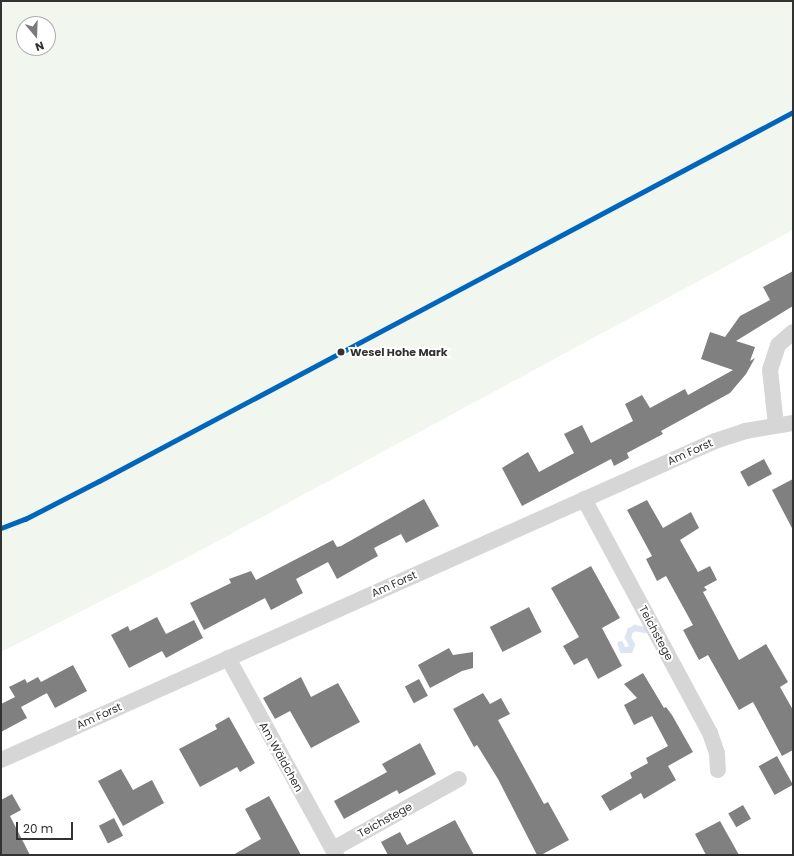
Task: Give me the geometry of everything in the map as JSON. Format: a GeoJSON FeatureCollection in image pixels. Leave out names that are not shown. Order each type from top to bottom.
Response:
{"type":"FeatureCollection","features":[{"type":"Feature","properties":{"kind":"street"},"geometry":{"type":"LineString","coordinates":[[776,425],[770,370],[778,346],[793,332]]}},
{"type":"Feature","properties":{"kind":"street","name":"Am Forst"},"geometry":{"type":"LineString","coordinates":[[1,760],[715,441],[745,431],[776,425],[793,424]]}},
{"type":"Feature","properties":{"kind":"street","name":"Teichstege"},"geometry":{"type":"LineString","coordinates":[[584,499],[710,733],[716,753],[718,770]]}},
{"type":"Feature","properties":{"kind":"street","name":"Am Wäldchen"},"geometry":{"type":"LineString","coordinates":[[228,658],[334,852]]}},
{"type":"Feature","properties":{"kind":"street","name":"Teichstege"},"geometry":{"type":"LineString","coordinates":[[334,852],[459,779]]}},
{"type":"Feature","properties":{"kind":"shaded area"},"geometry":{"type":"Polygon","coordinates":[[[1,1],[793,1],[793,230],[190,556],[1,652],[1,1]]]}},
{"type":"Feature","properties":{"kind":"building"},"geometry":{"type":"Polygon","coordinates":[[[793,271],[793,306],[736,341],[755,347],[750,361],[755,358],[746,374],[730,393],[661,431],[663,434],[627,453],[629,458],[614,466],[611,459],[522,506],[502,468],[528,452],[539,472],[574,453],[564,434],[582,425],[591,443],[633,421],[625,404],[642,395],[650,408],[685,389],[688,395],[733,370],[701,359],[710,332],[725,337],[740,316],[770,300],[763,287],[793,271]]]}},
{"type":"Feature","properties":{"kind":"building"},"geometry":{"type":"Polygon","coordinates":[[[764,459],[772,474],[748,487],[740,472],[764,459]]]}},
{"type":"Feature","properties":{"kind":"building"},"geometry":{"type":"Polygon","coordinates":[[[793,479],[793,530],[772,490],[793,479]]]}},
{"type":"Feature","properties":{"kind":"building"},"geometry":{"type":"Polygon","coordinates":[[[424,499],[439,526],[406,543],[401,534],[374,548],[378,556],[337,579],[328,562],[296,579],[303,593],[271,610],[265,598],[204,630],[190,603],[231,583],[229,579],[251,571],[256,580],[333,540],[337,547],[341,546],[424,499]]]}},
{"type":"Feature","properties":{"kind":"building"},"geometry":{"type":"Polygon","coordinates":[[[647,500],[663,528],[691,512],[699,528],[680,540],[698,572],[710,566],[717,580],[704,587],[707,590],[703,592],[739,660],[766,644],[788,682],[780,687],[793,710],[793,750],[782,756],[753,702],[739,710],[708,655],[699,660],[683,630],[693,625],[666,576],[657,581],[646,559],[652,556],[627,510],[647,500]]]}},
{"type":"Feature","properties":{"kind":"building"},"geometry":{"type":"Polygon","coordinates":[[[591,566],[620,618],[602,628],[622,666],[598,679],[587,658],[574,665],[563,646],[579,637],[551,588],[591,566]]]}},
{"type":"Feature","properties":{"kind":"building"},"geometry":{"type":"Polygon","coordinates":[[[529,607],[542,632],[503,652],[490,627],[529,607]]]}},
{"type":"Feature","properties":{"kind":"building"},"geometry":{"type":"Polygon","coordinates":[[[157,617],[166,634],[194,620],[203,638],[166,658],[162,651],[129,668],[111,635],[128,626],[130,631],[157,617]]]}},
{"type":"Feature","properties":{"kind":"building"},"geometry":{"type":"Polygon","coordinates":[[[449,648],[453,655],[473,652],[473,668],[462,671],[430,688],[418,665],[449,648]]]}},
{"type":"Feature","properties":{"kind":"building"},"geometry":{"type":"Polygon","coordinates":[[[73,665],[87,691],[55,708],[47,693],[21,707],[27,718],[1,732],[1,704],[15,697],[9,687],[25,679],[27,683],[38,677],[41,682],[73,665]]]}},
{"type":"Feature","properties":{"kind":"building"},"geometry":{"type":"Polygon","coordinates":[[[643,673],[664,708],[666,707],[672,715],[693,752],[668,766],[676,780],[644,799],[641,793],[610,811],[601,796],[632,778],[630,773],[648,763],[646,758],[668,746],[652,716],[634,725],[624,705],[637,698],[624,684],[643,673]]]}},
{"type":"Feature","properties":{"kind":"building"},"geometry":{"type":"Polygon","coordinates":[[[301,677],[311,697],[338,683],[360,722],[311,748],[290,711],[275,719],[263,698],[301,677]]]}},
{"type":"Feature","properties":{"kind":"building"},"geometry":{"type":"Polygon","coordinates":[[[419,679],[428,696],[414,703],[405,687],[419,679]]]}},
{"type":"Feature","properties":{"kind":"building"},"geometry":{"type":"Polygon","coordinates":[[[483,693],[490,704],[501,698],[510,714],[498,720],[544,804],[548,802],[569,840],[541,855],[537,855],[498,779],[477,745],[474,747],[453,709],[483,693]]]}},
{"type":"Feature","properties":{"kind":"building"},"geometry":{"type":"Polygon","coordinates":[[[229,717],[255,763],[240,772],[237,767],[200,787],[179,749],[217,729],[215,725],[229,717]]]}},
{"type":"Feature","properties":{"kind":"building"},"geometry":{"type":"Polygon","coordinates":[[[420,743],[436,774],[399,794],[397,790],[344,819],[334,801],[387,772],[382,764],[420,743]]]}},
{"type":"Feature","properties":{"kind":"building"},"geometry":{"type":"Polygon","coordinates":[[[777,756],[793,785],[775,795],[759,766],[777,756]]]}},
{"type":"Feature","properties":{"kind":"building"},"geometry":{"type":"Polygon","coordinates":[[[121,769],[133,790],[152,780],[164,803],[123,826],[98,781],[121,769]]]}},
{"type":"Feature","properties":{"kind":"building"},"geometry":{"type":"Polygon","coordinates":[[[12,794],[21,810],[10,816],[30,855],[1,855],[1,800],[12,794]]]}},
{"type":"Feature","properties":{"kind":"building"},"geometry":{"type":"Polygon","coordinates":[[[269,796],[301,855],[233,855],[261,839],[245,809],[269,796]]]}},
{"type":"Feature","properties":{"kind":"building"},"geometry":{"type":"Polygon","coordinates":[[[743,805],[751,819],[736,827],[728,813],[743,805]]]}},
{"type":"Feature","properties":{"kind":"building"},"geometry":{"type":"Polygon","coordinates":[[[114,818],[123,836],[108,844],[99,826],[114,818]]]}},
{"type":"Feature","properties":{"kind":"building"},"geometry":{"type":"Polygon","coordinates":[[[455,820],[474,855],[388,855],[381,842],[400,832],[407,845],[455,820]]]}},
{"type":"Feature","properties":{"kind":"building"},"geometry":{"type":"Polygon","coordinates":[[[720,821],[739,855],[706,855],[695,834],[720,821]]]}},
{"type":"Feature","properties":{"kind":"waterway"},"geometry":{"type":"LineString","coordinates":[[621,644],[623,650],[630,650],[632,645],[628,638],[630,631],[635,628],[645,630]]}},
{"type":"Feature","properties":{"kind":"transit line"},"geometry":{"type":"LineString","coordinates":[[1,528],[25,519],[99,481],[793,112]]}},
{"type":"Feature","properties":{"kind":"place","name":"Wesel Hohe Mark"},"geometry":{"type":"Point","coordinates":[341,352]}}]}
